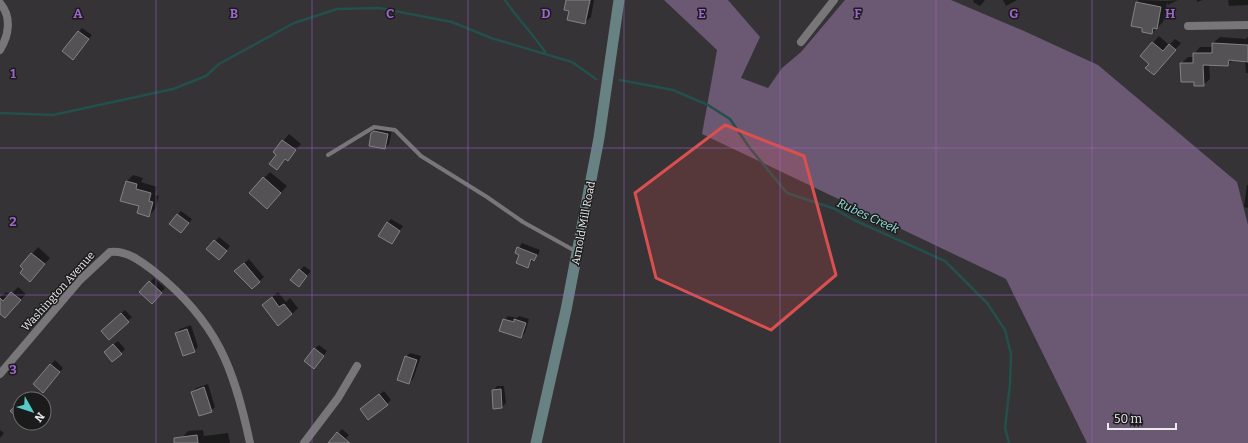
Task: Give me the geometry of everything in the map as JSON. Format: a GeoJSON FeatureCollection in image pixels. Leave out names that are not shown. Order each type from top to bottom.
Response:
{"type":"FeatureCollection","features":[{"type":"Feature","properties":{"kind":"main road","name":"Arnold Mill Road"},"geometry":{"type":"LineString","coordinates":[[536,443],[566,310],[599,138],[619,0]]}},
{"type":"Feature","properties":{"kind":"street"},"geometry":{"type":"LineString","coordinates":[[801,42],[834,0]]}},
{"type":"Feature","properties":{"kind":"street"},"geometry":{"type":"LineString","coordinates":[[0,3],[7,13],[9,20],[4,44],[0,50]]}},
{"type":"Feature","properties":{"kind":"street"},"geometry":{"type":"LineString","coordinates":[[1188,26],[1248,24]]}},
{"type":"Feature","properties":{"kind":"street","name":"Washington Avenue"},"geometry":{"type":"LineString","coordinates":[[0,374],[86,274],[110,252],[123,252],[150,268],[168,283],[197,313],[214,335],[236,384],[250,443]]}},
{"type":"Feature","properties":{"kind":"street"},"geometry":{"type":"LineString","coordinates":[[304,443],[338,398],[357,366]]}},
{"type":"Feature","properties":{"kind":"lane"},"geometry":{"type":"LineString","coordinates":[[328,155],[374,127],[395,130],[421,156],[523,222],[577,252]]}},
{"type":"Feature","properties":{"kind":"highlighted area"},"geometry":{"type":"Polygon","coordinates":[[[725,125],[804,156],[836,275],[771,330],[656,278],[635,193],[725,125]]]}},
{"type":"Feature","properties":{"kind":"shaded area"},"geometry":{"type":"Polygon","coordinates":[[[664,0],[728,0],[760,37],[741,78],[768,88],[782,68],[801,52],[845,0],[951,0],[1098,65],[1237,182],[1248,225],[1248,443],[1087,443],[1006,279],[702,134],[717,50],[664,0]]]}},
{"type":"Feature","properties":{"kind":"building"},"geometry":{"type":"Polygon","coordinates":[[[566,0],[590,0],[585,24],[567,20],[569,11],[564,10],[566,0]]]}},
{"type":"Feature","properties":{"kind":"building"},"geometry":{"type":"Polygon","coordinates":[[[1136,2],[1161,7],[1157,29],[1153,28],[1152,34],[1142,32],[1142,28],[1131,26],[1136,2]]]}},
{"type":"Feature","properties":{"kind":"building"},"geometry":{"type":"Polygon","coordinates":[[[78,31],[89,39],[73,60],[62,51],[78,31]]]}},
{"type":"Feature","properties":{"kind":"building"},"geometry":{"type":"Polygon","coordinates":[[[1152,42],[1163,51],[1169,44],[1176,50],[1154,75],[1145,68],[1149,64],[1140,56],[1152,42]]]}},
{"type":"Feature","properties":{"kind":"building"},"geometry":{"type":"Polygon","coordinates":[[[1212,43],[1248,45],[1248,62],[1229,60],[1228,66],[1203,65],[1204,86],[1194,86],[1194,82],[1181,82],[1180,63],[1193,63],[1193,53],[1212,53],[1212,43]]]}},
{"type":"Feature","properties":{"kind":"building"},"geometry":{"type":"Polygon","coordinates":[[[374,131],[388,134],[385,149],[369,146],[371,133],[374,131]]]}},
{"type":"Feature","properties":{"kind":"building"},"geometry":{"type":"Polygon","coordinates":[[[282,140],[296,150],[288,161],[285,159],[277,170],[269,164],[276,155],[273,152],[282,140]]]}},
{"type":"Feature","properties":{"kind":"building"},"geometry":{"type":"Polygon","coordinates":[[[263,177],[281,193],[267,209],[249,193],[263,177]]]}},
{"type":"Feature","properties":{"kind":"building"},"geometry":{"type":"Polygon","coordinates":[[[126,181],[137,184],[136,189],[151,193],[149,201],[153,202],[149,217],[137,213],[139,206],[120,201],[126,181]]]}},
{"type":"Feature","properties":{"kind":"building"},"geometry":{"type":"Polygon","coordinates":[[[177,214],[189,223],[181,233],[169,224],[177,214]]]}},
{"type":"Feature","properties":{"kind":"building"},"geometry":{"type":"Polygon","coordinates":[[[387,222],[400,231],[392,244],[378,236],[387,222]]]}},
{"type":"Feature","properties":{"kind":"building"},"geometry":{"type":"Polygon","coordinates":[[[214,240],[227,251],[219,260],[206,249],[214,240]]]}},
{"type":"Feature","properties":{"kind":"building"},"geometry":{"type":"Polygon","coordinates":[[[517,247],[537,255],[534,261],[531,259],[528,268],[516,263],[519,255],[515,253],[517,247]]]}},
{"type":"Feature","properties":{"kind":"building"},"geometry":{"type":"Polygon","coordinates":[[[31,253],[45,264],[30,282],[20,273],[23,269],[20,266],[31,253]]]}},
{"type":"Feature","properties":{"kind":"building"},"geometry":{"type":"Polygon","coordinates":[[[244,263],[260,282],[252,289],[234,271],[244,263]]]}},
{"type":"Feature","properties":{"kind":"building"},"geometry":{"type":"Polygon","coordinates":[[[299,269],[307,276],[299,287],[290,280],[299,269]]]}},
{"type":"Feature","properties":{"kind":"building"},"geometry":{"type":"Polygon","coordinates":[[[149,281],[162,293],[152,304],[139,292],[149,281]]]}},
{"type":"Feature","properties":{"kind":"building"},"geometry":{"type":"Polygon","coordinates":[[[11,292],[21,300],[5,318],[0,314],[0,298],[3,301],[11,292]]]}},
{"type":"Feature","properties":{"kind":"building"},"geometry":{"type":"Polygon","coordinates":[[[272,297],[279,307],[284,304],[292,314],[278,326],[262,305],[272,297]]]}},
{"type":"Feature","properties":{"kind":"building"},"geometry":{"type":"Polygon","coordinates":[[[121,313],[129,322],[109,340],[101,331],[121,313]]]}},
{"type":"Feature","properties":{"kind":"building"},"geometry":{"type":"Polygon","coordinates":[[[503,319],[514,322],[514,319],[526,323],[521,338],[499,331],[503,319]]]}},
{"type":"Feature","properties":{"kind":"building"},"geometry":{"type":"Polygon","coordinates":[[[187,329],[195,352],[183,356],[175,333],[187,329]]]}},
{"type":"Feature","properties":{"kind":"building"},"geometry":{"type":"Polygon","coordinates":[[[113,344],[122,354],[112,362],[104,352],[113,344]]]}},
{"type":"Feature","properties":{"kind":"building"},"geometry":{"type":"Polygon","coordinates":[[[314,348],[324,356],[314,369],[304,361],[314,348]]]}},
{"type":"Feature","properties":{"kind":"building"},"geometry":{"type":"Polygon","coordinates":[[[405,356],[417,360],[409,384],[397,380],[405,356]]]}},
{"type":"Feature","properties":{"kind":"building"},"geometry":{"type":"Polygon","coordinates":[[[50,364],[60,372],[45,391],[41,391],[33,384],[50,364]]]}},
{"type":"Feature","properties":{"kind":"building"},"geometry":{"type":"Polygon","coordinates":[[[204,387],[212,412],[199,416],[191,392],[204,387]]]}},
{"type":"Feature","properties":{"kind":"building"},"geometry":{"type":"Polygon","coordinates":[[[501,389],[502,408],[493,409],[492,390],[501,389]]]}},
{"type":"Feature","properties":{"kind":"building"},"geometry":{"type":"Polygon","coordinates":[[[379,394],[388,405],[368,420],[360,409],[379,394]]]}},
{"type":"Feature","properties":{"kind":"building"},"geometry":{"type":"Polygon","coordinates":[[[337,432],[350,443],[328,443],[337,432]]]}},
{"type":"Feature","properties":{"kind":"building"},"geometry":{"type":"Polygon","coordinates":[[[197,435],[198,443],[174,443],[174,438],[197,435]]]}},
{"type":"Feature","properties":{"kind":"waterway","name":"Rubes Creek"},"geometry":{"type":"LineString","coordinates":[[505,0],[545,52]]}},
{"type":"Feature","properties":{"kind":"waterway"},"geometry":{"type":"LineString","coordinates":[[0,113],[53,115],[173,89],[206,76],[219,64],[294,23],[337,9],[379,8],[452,22],[491,38],[572,62],[596,79]]}},
{"type":"Feature","properties":{"kind":"waterway","name":"Rubes Creek"},"geometry":{"type":"LineString","coordinates":[[620,80],[673,90],[708,105],[730,119],[749,147],[787,193],[835,209],[854,220],[945,261],[987,303],[1005,330],[1011,354],[1010,384],[1005,428],[1009,443]]}}]}
